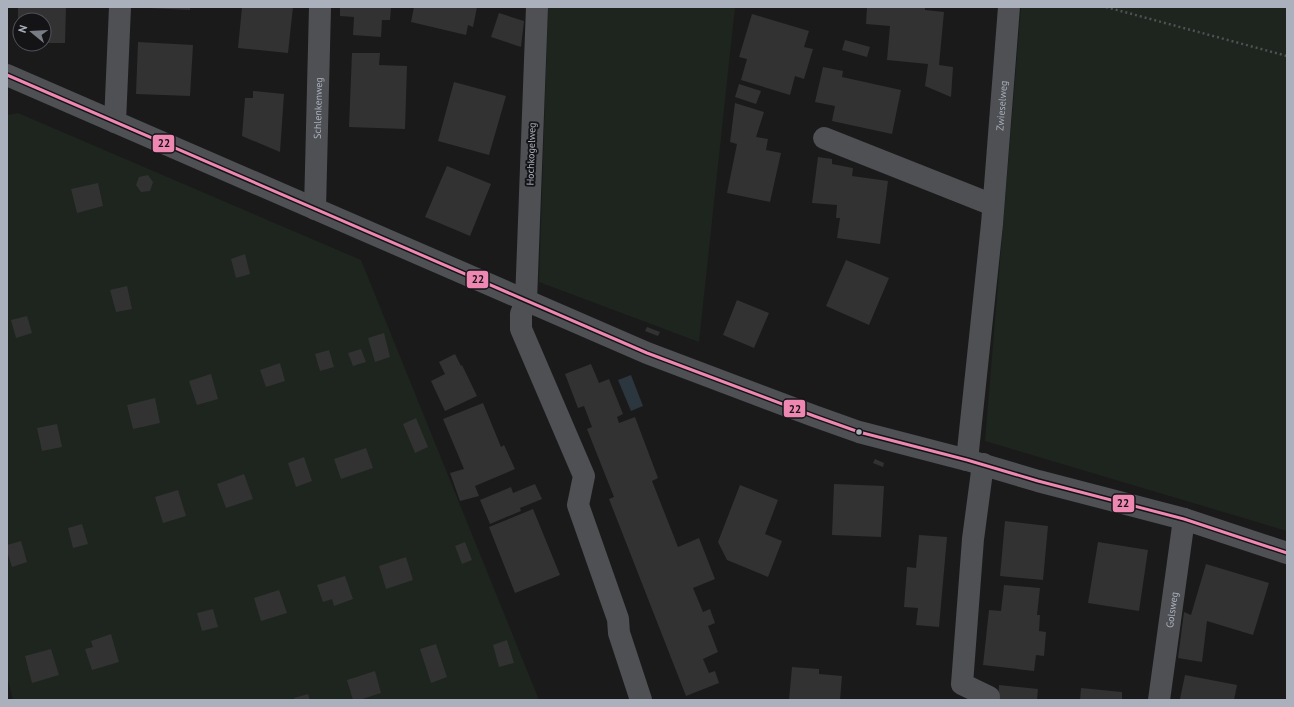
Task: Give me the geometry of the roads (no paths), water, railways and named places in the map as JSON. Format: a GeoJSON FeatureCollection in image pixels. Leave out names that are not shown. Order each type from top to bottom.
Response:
{"type":"FeatureCollection","features":[{"type":"Feature","properties":{"kind":"street"},"geometry":{"type":"LineString","coordinates":[[115,122],[120,7]]}},
{"type":"Feature","properties":{"kind":"street","name":"Schlenkenweg"},"geometry":{"type":"LineString","coordinates":[[315,209],[320,7]]}},
{"type":"Feature","properties":{"kind":"street","name":"Hochkogelweg"},"geometry":{"type":"LineString","coordinates":[[537,7],[526,301],[520,314],[521,329],[584,476],[578,505],[618,619],[619,633],[641,700]]}},
{"type":"Feature","properties":{"kind":"street","name":"Zwieselweg"},"geometry":{"type":"LineString","coordinates":[[989,697],[962,684],[973,539],[975,462],[993,205],[1009,7]]}},
{"type":"Feature","properties":{"kind":"street"},"geometry":{"type":"LineString","coordinates":[[7,75],[647,353],[859,432],[1184,519],[1287,553]]}},
{"type":"Feature","properties":{"kind":"street"},"geometry":{"type":"LineString","coordinates":[[824,138],[993,205]]}},
{"type":"Feature","properties":{"kind":"street","name":"Golsweg"},"geometry":{"type":"LineString","coordinates":[[1159,700],[1184,519]]}}]}
